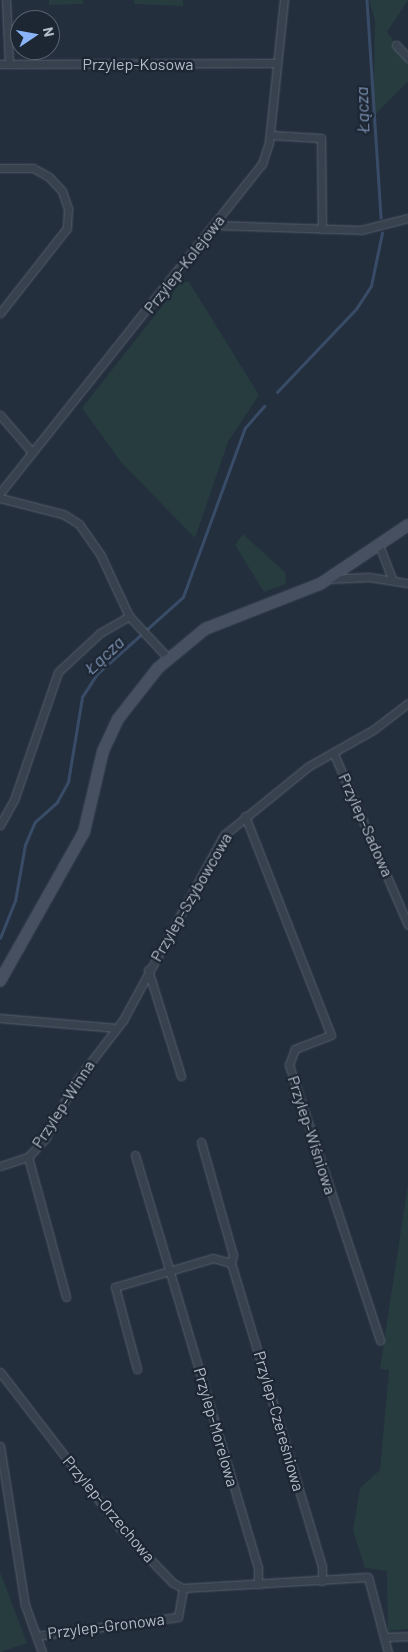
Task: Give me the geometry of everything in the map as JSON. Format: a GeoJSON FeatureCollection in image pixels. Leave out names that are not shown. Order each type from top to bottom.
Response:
{"type":"FeatureCollection","features":[{"type":"Feature","properties":{"kind":"main road"},"geometry":{"type":"LineString","coordinates":[[0,981],[84,832],[103,751],[118,719],[168,658],[205,629],[328,579],[408,525]]}},
{"type":"Feature","properties":{"kind":"street"},"geometry":{"type":"LineString","coordinates":[[6,0],[9,64]]}},
{"type":"Feature","properties":{"kind":"street","name":"Przylep-Kolejowa"},"geometry":{"type":"LineString","coordinates":[[0,493],[31,451],[262,164],[270,135],[284,0]]}},
{"type":"Feature","properties":{"kind":"street"},"geometry":{"type":"LineString","coordinates":[[396,45],[408,58]]}},
{"type":"Feature","properties":{"kind":"street","name":"Przylep-Kosowa"},"geometry":{"type":"LineString","coordinates":[[0,64],[276,63]]}},
{"type":"Feature","properties":{"kind":"street"},"geometry":{"type":"LineString","coordinates":[[270,135],[321,138],[322,229]]}},
{"type":"Feature","properties":{"kind":"street"},"geometry":{"type":"LineString","coordinates":[[0,168],[33,168],[49,177],[62,190],[68,208],[67,228],[0,314]]}},
{"type":"Feature","properties":{"kind":"street"},"geometry":{"type":"LineString","coordinates":[[214,225],[361,230],[408,218]]}},
{"type":"Feature","properties":{"kind":"street"},"geometry":{"type":"LineString","coordinates":[[0,415],[31,451]]}},
{"type":"Feature","properties":{"kind":"street"},"geometry":{"type":"LineString","coordinates":[[0,498],[62,514],[79,524],[101,556],[129,616],[152,643],[168,658]]}},
{"type":"Feature","properties":{"kind":"street"},"geometry":{"type":"LineString","coordinates":[[379,545],[392,579]]}},
{"type":"Feature","properties":{"kind":"street"},"geometry":{"type":"LineString","coordinates":[[328,579],[392,579],[408,583]]}},
{"type":"Feature","properties":{"kind":"street"},"geometry":{"type":"LineString","coordinates":[[0,825],[14,800],[58,672],[100,633],[129,616]]}},
{"type":"Feature","properties":{"kind":"street","name":"Przylep-Szybowcowa"},"geometry":{"type":"LineString","coordinates":[[117,1028],[219,843],[245,816],[309,766],[334,754],[408,703]]}},
{"type":"Feature","properties":{"kind":"street","name":"Przylep-Sadowa"},"geometry":{"type":"LineString","coordinates":[[334,754],[408,925]]}},
{"type":"Feature","properties":{"kind":"street","name":"Przylep-Wiśniowa"},"geometry":{"type":"LineString","coordinates":[[245,816],[331,1035],[295,1049],[289,1065],[380,1340]]}},
{"type":"Feature","properties":{"kind":"street"},"geometry":{"type":"LineString","coordinates":[[148,970],[181,1076]]}},
{"type":"Feature","properties":{"kind":"street"},"geometry":{"type":"LineString","coordinates":[[0,1018],[117,1028]]}},
{"type":"Feature","properties":{"kind":"street","name":"Przylep-Winna"},"geometry":{"type":"LineString","coordinates":[[0,1166],[28,1157],[45,1139],[72,1085],[117,1028]]}},
{"type":"Feature","properties":{"kind":"street","name":"Przylep-Czereśniowa"},"geometry":{"type":"LineString","coordinates":[[201,1142],[234,1255],[231,1263],[322,1566],[322,1581]]}},
{"type":"Feature","properties":{"kind":"street","name":"Przylep-Morelowa"},"geometry":{"type":"LineString","coordinates":[[136,1155],[258,1568],[258,1584]]}},
{"type":"Feature","properties":{"kind":"street"},"geometry":{"type":"LineString","coordinates":[[28,1157],[66,1298]]}},
{"type":"Feature","properties":{"kind":"street"},"geometry":{"type":"LineString","coordinates":[[137,1368],[115,1287],[213,1258],[231,1263]]}},
{"type":"Feature","properties":{"kind":"street","name":"Przylep-Orzechowa"},"geometry":{"type":"LineString","coordinates":[[0,1372],[128,1537],[183,1588]]}},
{"type":"Feature","properties":{"kind":"street"},"geometry":{"type":"LineString","coordinates":[[0,1446],[23,1596],[42,1652]]}},
{"type":"Feature","properties":{"kind":"street"},"geometry":{"type":"LineString","coordinates":[[183,1588],[368,1577],[388,1652]]}},
{"type":"Feature","properties":{"kind":"street","name":"Przylep-Gronowa"},"geometry":{"type":"LineString","coordinates":[[36,1636],[178,1616],[183,1588]]}},
{"type":"Feature","properties":{"kind":"street"},"geometry":{"type":"LineString","coordinates":[[384,1637],[408,1636]]}},
{"type":"Feature","properties":{"kind":"green space"},"geometry":{"type":"Polygon","coordinates":[[[49,0],[83,0],[83,4],[49,5],[49,0]]]}},
{"type":"Feature","properties":{"kind":"green space"},"geometry":{"type":"Polygon","coordinates":[[[134,0],[183,0],[183,6],[134,4],[134,0]]]}},
{"type":"Feature","properties":{"kind":"green space"},"geometry":{"type":"Polygon","coordinates":[[[369,0],[408,0],[387,32],[408,58],[408,81],[373,117],[375,20],[369,0]]]}},
{"type":"Feature","properties":{"kind":"green space"},"geometry":{"type":"Polygon","coordinates":[[[181,282],[189,282],[259,395],[228,442],[195,538],[121,462],[82,408],[181,282]]]}},
{"type":"Feature","properties":{"kind":"green space"},"geometry":{"type":"Polygon","coordinates":[[[243,534],[285,572],[286,584],[264,592],[235,545],[243,534]]]}},
{"type":"Feature","properties":{"kind":"green space"},"geometry":{"type":"Polygon","coordinates":[[[408,1184],[408,1629],[388,1631],[387,1571],[365,1568],[353,1531],[360,1488],[380,1470],[389,1370],[380,1369],[408,1184]]]}},
{"type":"Feature","properties":{"kind":"green space"},"geometry":{"type":"Polygon","coordinates":[[[0,1572],[27,1643],[1,1652],[0,1652],[0,1572]]]}},
{"type":"Feature","properties":{"kind":"waterway","name":"Łącza"},"geometry":{"type":"LineString","coordinates":[[367,0],[381,218]]}},
{"type":"Feature","properties":{"kind":"waterway","name":"Łącza"},"geometry":{"type":"LineString","coordinates":[[277,392],[356,309],[371,286],[382,233]]}},
{"type":"Feature","properties":{"kind":"waterway","name":"Łącza"},"geometry":{"type":"LineString","coordinates":[[0,938],[15,901],[25,845],[35,822],[57,802],[68,782],[82,697],[97,674],[183,597],[245,428],[264,406]]}}]}
